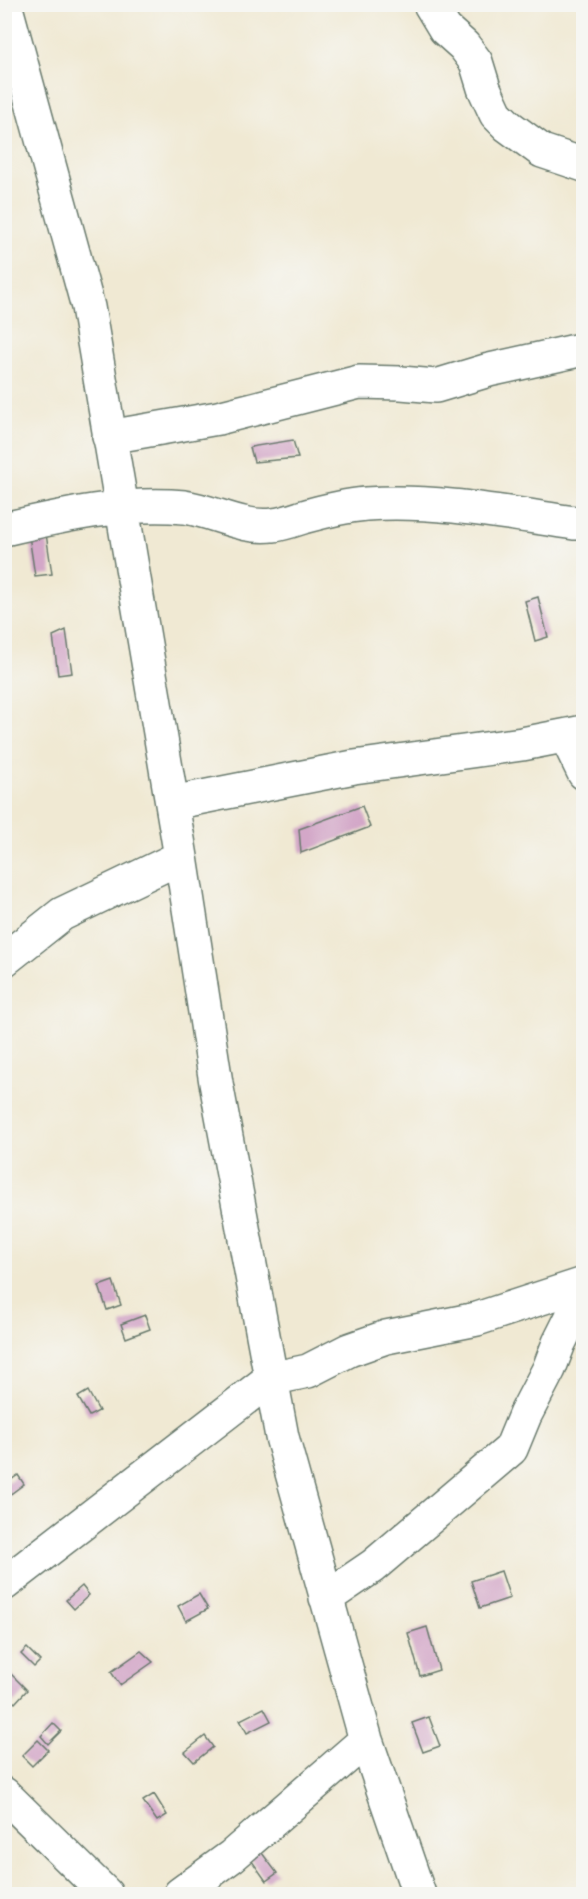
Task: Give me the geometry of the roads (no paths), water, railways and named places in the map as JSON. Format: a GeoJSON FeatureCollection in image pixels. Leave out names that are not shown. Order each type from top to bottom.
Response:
{"type":"FeatureCollection","features":[{"type":"Feature","properties":{"kind":"street"},"geometry":{"type":"LineString","coordinates":[[5,4],[88,307],[182,857],[216,1083],[282,1437],[366,1740],[419,1894]]}},
{"type":"Feature","properties":{"kind":"street"},"geometry":{"type":"LineString","coordinates":[[430,4],[445,29],[464,46],[476,62],[484,88],[496,114],[508,126],[542,151],[584,165]]}},
{"type":"Feature","properties":{"kind":"street"},"geometry":{"type":"LineString","coordinates":[[110,437],[218,418],[359,382],[436,386],[489,370],[584,349]]}},
{"type":"Feature","properties":{"kind":"street"},"geometry":{"type":"LineString","coordinates":[[4,529],[121,507],[183,507],[249,525],[273,525],[331,509],[397,504],[464,508],[574,523],[584,522]]}},
{"type":"Feature","properties":{"kind":"street"},"geometry":{"type":"LineString","coordinates":[[172,803],[354,767],[522,744],[575,734],[584,773]]}},
{"type":"Feature","properties":{"kind":"street"},"geometry":{"type":"LineString","coordinates":[[4,960],[62,914],[182,857]]}},
{"type":"Feature","properties":{"kind":"street"},"geometry":{"type":"LineString","coordinates":[[4,1584],[270,1379],[308,1371],[349,1350],[386,1337],[477,1319],[584,1284]]}},
{"type":"Feature","properties":{"kind":"street"},"geometry":{"type":"LineString","coordinates":[[327,1598],[381,1559],[511,1449],[559,1343],[573,1315],[584,1302]]}},
{"type":"Feature","properties":{"kind":"street"},"geometry":{"type":"LineString","coordinates":[[180,1894],[232,1856],[366,1740]]}},
{"type":"Feature","properties":{"kind":"street"},"geometry":{"type":"LineString","coordinates":[[4,1794],[106,1894]]}}]}
